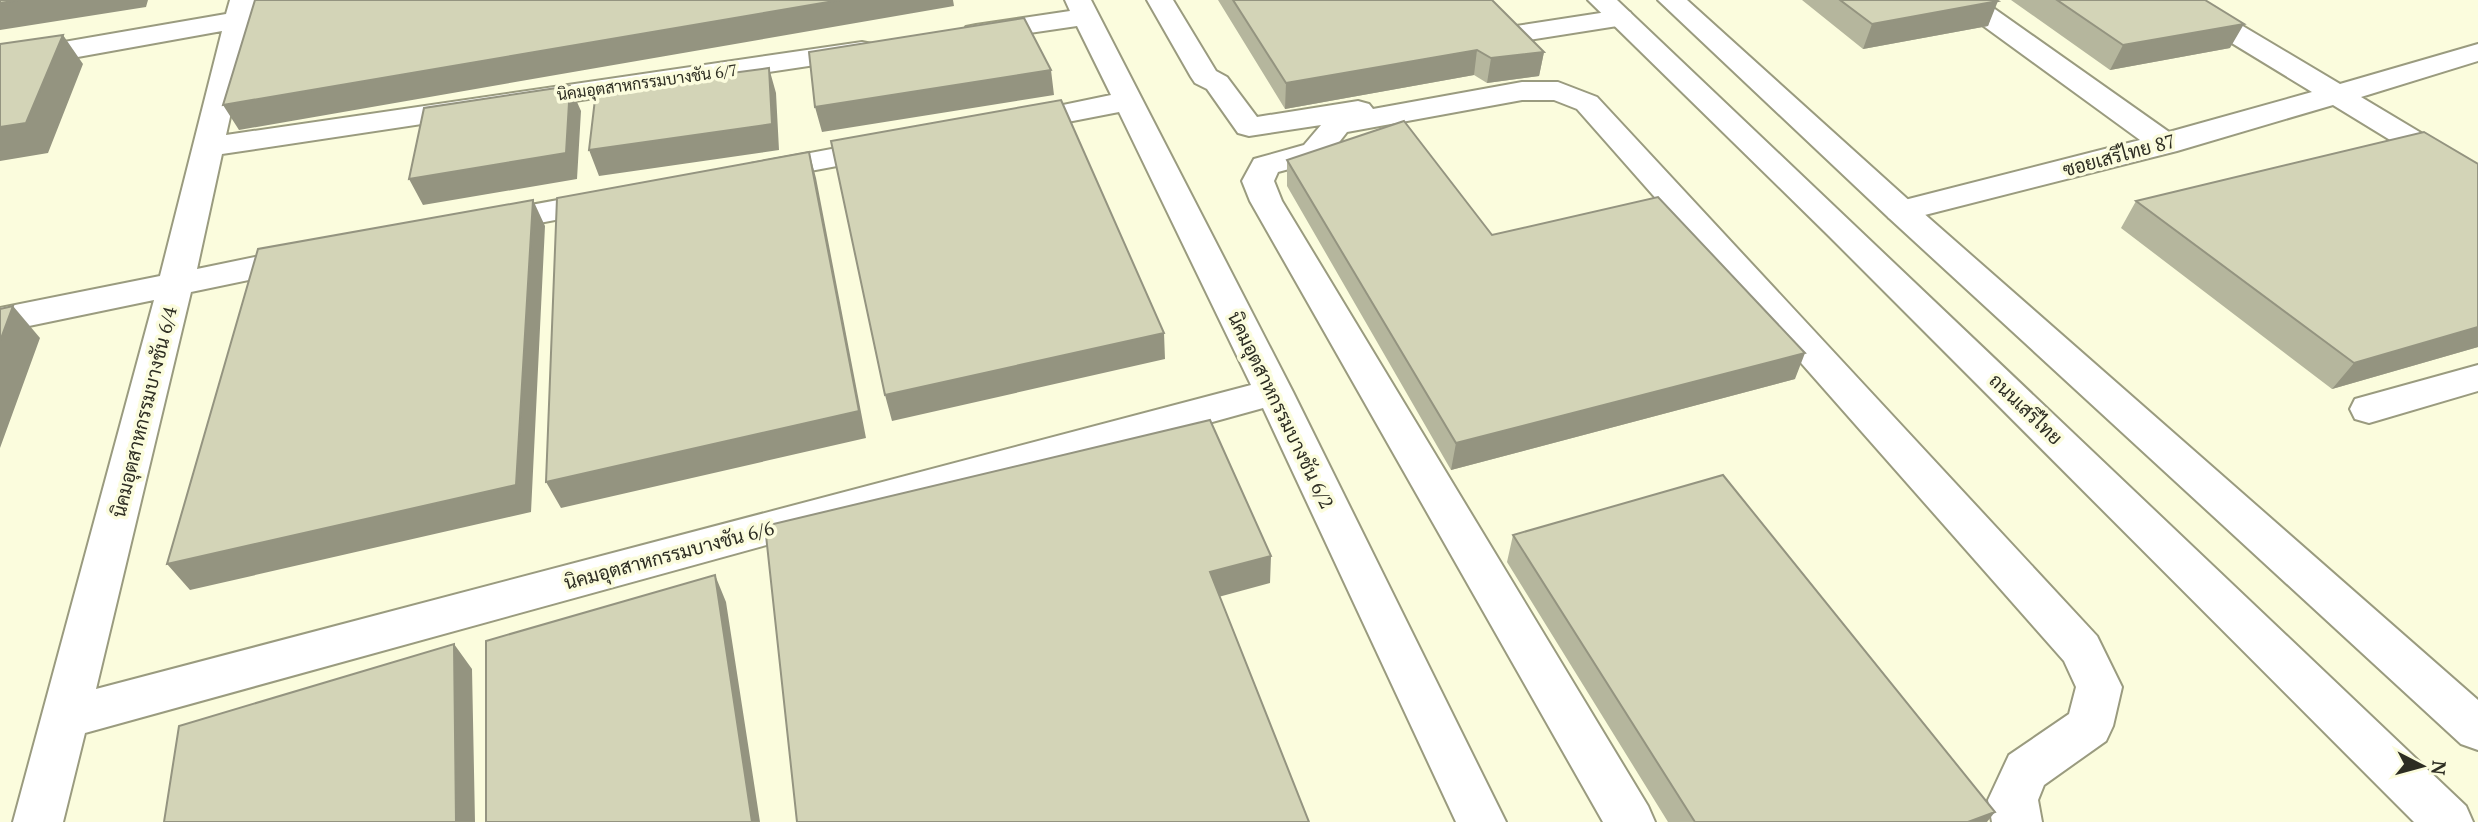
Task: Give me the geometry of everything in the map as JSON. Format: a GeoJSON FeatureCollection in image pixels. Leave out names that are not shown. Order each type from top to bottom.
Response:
{"type":"FeatureCollection","features":[{"type":"Feature","properties":{"kind":"street"},"geometry":{"type":"LineString","coordinates":[[1160,0],[1205,76],[1217,83],[1249,127],[1483,91],[1547,84],[1496,27],[1611,9]]}},
{"type":"Feature","properties":{"kind":"street"},"geometry":{"type":"LineString","coordinates":[[1671,0],[1901,211],[2478,729]]}},
{"type":"Feature","properties":{"kind":"street"},"geometry":{"type":"LineString","coordinates":[[1965,0],[2166,144]]}},
{"type":"Feature","properties":{"kind":"street"},"geometry":{"type":"LineString","coordinates":[[2180,0],[2478,180]]}},
{"type":"Feature","properties":{"kind":"street"},"geometry":{"type":"LineString","coordinates":[[948,37],[1082,8]]}},
{"type":"Feature","properties":{"kind":"street","name":"นิคมอุตสาหกรรมบางชัน 6/2"},"geometry":{"type":"LineString","coordinates":[[1082,8],[1274,392],[1480,822]]}},
{"type":"Feature","properties":{"kind":"street","name":"ถนนเสรีไทย"},"geometry":{"type":"LineString","coordinates":[[1611,9],[1841,229],[2448,822]]}},
{"type":"Feature","properties":{"kind":"street"},"geometry":{"type":"LineString","coordinates":[[0,62],[241,10]]}},
{"type":"Feature","properties":{"kind":"street","name":"นิคมอุตสาหกรรมบางชัน 6/4"},"geometry":{"type":"LineString","coordinates":[[38,822],[177,282],[241,10]]}},
{"type":"Feature","properties":{"kind":"street","name":"นิคมอุตสาหกรรมบางชัน 6/7"},"geometry":{"type":"LineString","coordinates":[[209,147],[893,45]]}},
{"type":"Feature","properties":{"kind":"street","name":"ซอยเสรีไทย 87"},"geometry":{"type":"LineString","coordinates":[[1841,229],[1901,211],[2166,144],[2337,96],[2478,52]]}},
{"type":"Feature","properties":{"kind":"street"},"geometry":{"type":"LineString","coordinates":[[1630,822],[1266,201],[1258,181],[1265,166],[1315,152],[1337,125],[1522,91],[1558,92],[1587,103],[2081,649],[2099,687],[2090,726],[2026,771],[2013,800],[2017,822]]}},
{"type":"Feature","properties":{"kind":"street"},"geometry":{"type":"LineString","coordinates":[[992,127],[1128,101]]}},
{"type":"Feature","properties":{"kind":"street"},"geometry":{"type":"LineString","coordinates":[[734,176],[910,143]]}},
{"type":"Feature","properties":{"kind":"street"},"geometry":{"type":"LineString","coordinates":[[462,228],[639,194]]}},
{"type":"Feature","properties":{"kind":"street"},"geometry":{"type":"LineString","coordinates":[[0,320],[340,251]]}},
{"type":"Feature","properties":{"kind":"street"},"geometry":{"type":"LineString","coordinates":[[2369,409],[2478,378]]}},
{"type":"Feature","properties":{"kind":"street","name":"นิคมอุตสาหกรรมบางชัน 6/6"},"geometry":{"type":"LineString","coordinates":[[65,718],[1274,392]]}},
{"type":"Feature","properties":{"kind":"building"},"geometry":{"type":"Polygon","coordinates":[[[255,0],[840,0],[223,105],[255,0]]]}},
{"type":"Feature","properties":{"kind":"building"},"geometry":{"type":"Polygon","coordinates":[[[1233,0],[1492,0],[1544,52],[1491,58],[1477,50],[1286,83],[1233,0]]]}},
{"type":"Feature","properties":{"kind":"building"},"geometry":{"type":"Polygon","coordinates":[[[1840,0],[1996,0],[1998,1],[1872,24],[1840,0]]]}},
{"type":"Feature","properties":{"kind":"building"},"geometry":{"type":"Polygon","coordinates":[[[2057,0],[2205,0],[2244,24],[2123,45],[2057,0]]]}},
{"type":"Feature","properties":{"kind":"building"},"geometry":{"type":"Polygon","coordinates":[[[1024,18],[1051,70],[815,107],[809,52],[1024,18]]]}},
{"type":"Feature","properties":{"kind":"building"},"geometry":{"type":"Polygon","coordinates":[[[63,35],[26,123],[0,127],[0,44],[63,35]]]}},
{"type":"Feature","properties":{"kind":"building"},"geometry":{"type":"Polygon","coordinates":[[[769,68],[772,124],[589,150],[596,91],[769,68]]]}},
{"type":"Feature","properties":{"kind":"building"},"geometry":{"type":"Polygon","coordinates":[[[570,86],[566,153],[409,179],[424,108],[570,86]]]}},
{"type":"Feature","properties":{"kind":"building"},"geometry":{"type":"Polygon","coordinates":[[[1061,100],[1164,333],[885,395],[831,141],[1061,100]]]}},
{"type":"Feature","properties":{"kind":"building"},"geometry":{"type":"Polygon","coordinates":[[[1404,121],[1492,235],[1658,197],[1805,353],[1456,443],[1287,160],[1404,121]]]}},
{"type":"Feature","properties":{"kind":"building"},"geometry":{"type":"Polygon","coordinates":[[[2424,132],[2478,164],[2478,327],[2354,363],[2136,201],[2424,132]]]}},
{"type":"Feature","properties":{"kind":"building"},"geometry":{"type":"Polygon","coordinates":[[[809,152],[859,411],[546,482],[557,198],[809,152]]]}},
{"type":"Feature","properties":{"kind":"building"},"geometry":{"type":"Polygon","coordinates":[[[533,200],[516,485],[167,564],[258,249],[533,200]]]}},
{"type":"Feature","properties":{"kind":"building"},"geometry":{"type":"Polygon","coordinates":[[[13,306],[0,341],[0,309],[13,306]]]}},
{"type":"Feature","properties":{"kind":"building"},"geometry":{"type":"Polygon","coordinates":[[[1210,420],[1271,556],[1210,572],[1309,822],[797,822],[765,526],[1210,420]]]}},
{"type":"Feature","properties":{"kind":"building"},"geometry":{"type":"Polygon","coordinates":[[[1723,475],[1995,812],[1968,822],[1695,822],[1513,535],[1723,475]]]}},
{"type":"Feature","properties":{"kind":"building"},"geometry":{"type":"Polygon","coordinates":[[[715,575],[752,822],[486,822],[486,641],[715,575]]]}},
{"type":"Feature","properties":{"kind":"building"},"geometry":{"type":"Polygon","coordinates":[[[454,644],[456,822],[164,822],[179,726],[454,644]]]}}]}
